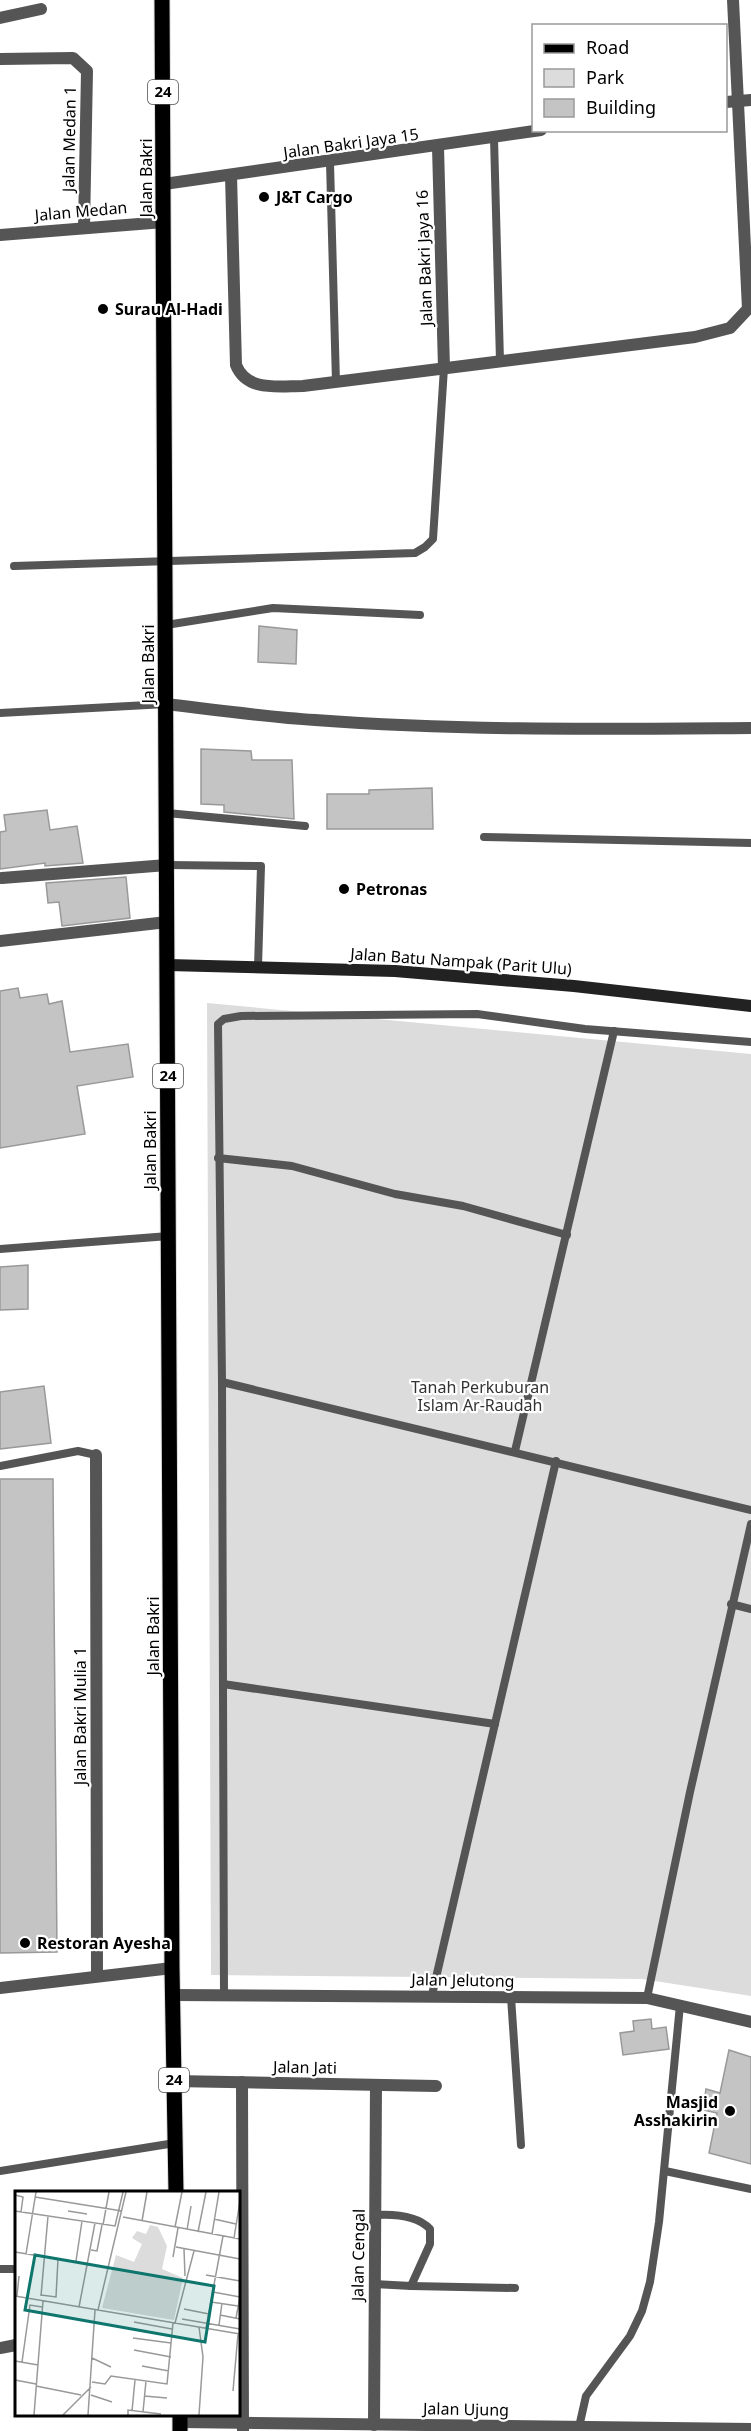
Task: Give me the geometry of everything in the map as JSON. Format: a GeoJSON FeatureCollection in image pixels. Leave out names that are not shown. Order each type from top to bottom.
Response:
{"type":"FeatureCollection","features":[{"type":"Feature","properties":{"kind":"main road","name":"Jalan Bakri"},"geometry":{"type":"LineString","coordinates":[[162,0],[172,1995],[176,2191]]}},
{"type":"Feature","properties":{"kind":"street"},"geometry":{"type":"LineString","coordinates":[[231,175],[233,329],[236,365],[240,376],[250,383],[268,386],[336,382],[695,337],[730,328],[748,309],[731,102],[733,0]]}},
{"type":"Feature","properties":{"kind":"street"},"geometry":{"type":"LineString","coordinates":[[0,18],[41,9]]}},
{"type":"Feature","properties":{"kind":"street","name":"Jalan Medan 1"},"geometry":{"type":"LineString","coordinates":[[0,59],[73,58],[87,71],[84,227]]}},
{"type":"Feature","properties":{"kind":"street"},"geometry":{"type":"LineString","coordinates":[[731,102],[751,100]]}},
{"type":"Feature","properties":{"kind":"street","name":"Jalan Bakri Jaya 15"},"geometry":{"type":"LineString","coordinates":[[164,184],[330,163],[532,132]]}},
{"type":"Feature","properties":{"kind":"street","name":"Jalan Bakri Jaya 16"},"geometry":{"type":"LineString","coordinates":[[438,147],[444,368]]}},
{"type":"Feature","properties":{"kind":"street","name":"Jalan Medan"},"geometry":{"type":"LineString","coordinates":[[0,235],[164,222]]}},
{"type":"Feature","properties":{"kind":"street"},"geometry":{"type":"LineString","coordinates":[[166,704],[274,717],[397,724],[566,728],[751,728]]}},
{"type":"Feature","properties":{"kind":"street"},"geometry":{"type":"LineString","coordinates":[[2,878],[167,865]]}},
{"type":"Feature","properties":{"kind":"street"},"geometry":{"type":"LineString","coordinates":[[0,941],[167,922]]}},
{"type":"Feature","properties":{"kind":"street","name":"Jalan Batu Nampak (Parit Ulu)"},"geometry":{"type":"LineString","coordinates":[[168,965],[394,971],[574,986],[751,1005]]}},
{"type":"Feature","properties":{"kind":"street","name":"Jalan Bakri Mulia 1"},"geometry":{"type":"LineString","coordinates":[[96,1455],[97,1976]]}},
{"type":"Feature","properties":{"kind":"street"},"geometry":{"type":"LineString","coordinates":[[0,1988],[172,1968]]}},
{"type":"Feature","properties":{"kind":"street","name":"Jalan Jelutong"},"geometry":{"type":"LineString","coordinates":[[172,1995],[309,1998],[432,1995],[647,1998],[751,2022]]}},
{"type":"Feature","properties":{"kind":"street","name":"Jalan Jati"},"geometry":{"type":"LineString","coordinates":[[174,2081],[436,2086]]}},
{"type":"Feature","properties":{"kind":"street"},"geometry":{"type":"LineString","coordinates":[[242,2082],[243,2427]]}},
{"type":"Feature","properties":{"kind":"street","name":"Jalan Cengal"},"geometry":{"type":"LineString","coordinates":[[374,2425],[376,2085]]}},
{"type":"Feature","properties":{"kind":"street"},"geometry":{"type":"LineString","coordinates":[[0,2348],[15,2345]]}},
{"type":"Feature","properties":{"kind":"street","name":"Jalan Ujung"},"geometry":{"type":"LineString","coordinates":[[180,2423],[243,2427],[374,2425],[544,2429],[579,2427],[676,2430],[751,2429]]}},
{"type":"Feature","properties":{"kind":"lane"},"geometry":{"type":"LineString","coordinates":[[494,138],[500,361]]}},
{"type":"Feature","properties":{"kind":"lane"},"geometry":{"type":"LineString","coordinates":[[330,163],[336,382]]}},
{"type":"Feature","properties":{"kind":"lane"},"geometry":{"type":"LineString","coordinates":[[14,566],[415,553],[425,548],[433,539],[444,368]]}},
{"type":"Feature","properties":{"kind":"lane"},"geometry":{"type":"LineString","coordinates":[[166,625],[273,608],[420,615]]}},
{"type":"Feature","properties":{"kind":"lane"},"geometry":{"type":"LineString","coordinates":[[0,713],[166,704]]}},
{"type":"Feature","properties":{"kind":"lane"},"geometry":{"type":"LineString","coordinates":[[167,813],[305,826]]}},
{"type":"Feature","properties":{"kind":"lane"},"geometry":{"type":"LineString","coordinates":[[484,837],[751,843]]}},
{"type":"Feature","properties":{"kind":"lane"},"geometry":{"type":"LineString","coordinates":[[167,865],[261,866],[258,967]]}},
{"type":"Feature","properties":{"kind":"lane"},"geometry":{"type":"LineString","coordinates":[[224,1996],[222,1382],[216,1035],[218,1024],[224,1019],[241,1016],[477,1014],[614,1031],[751,1042]]}},
{"type":"Feature","properties":{"kind":"lane"},"geometry":{"type":"LineString","coordinates":[[515,1451],[614,1031]]}},
{"type":"Feature","properties":{"kind":"lane"},"geometry":{"type":"LineString","coordinates":[[218,1158],[292,1166],[395,1194],[463,1206],[567,1235]]}},
{"type":"Feature","properties":{"kind":"lane"},"geometry":{"type":"LineString","coordinates":[[0,1249],[169,1236]]}},
{"type":"Feature","properties":{"kind":"lane"},"geometry":{"type":"LineString","coordinates":[[222,1382],[515,1451],[751,1510]]}},
{"type":"Feature","properties":{"kind":"lane"},"geometry":{"type":"LineString","coordinates":[[0,1466],[78,1450],[96,1455]]}},
{"type":"Feature","properties":{"kind":"lane"},"geometry":{"type":"LineString","coordinates":[[432,1995],[556,1461]]}},
{"type":"Feature","properties":{"kind":"lane"},"geometry":{"type":"LineString","coordinates":[[647,1998],[731,1604],[751,1524]]}},
{"type":"Feature","properties":{"kind":"lane"},"geometry":{"type":"LineString","coordinates":[[731,1604],[751,1609]]}},
{"type":"Feature","properties":{"kind":"lane"},"geometry":{"type":"LineString","coordinates":[[223,1684],[495,1724]]}},
{"type":"Feature","properties":{"kind":"lane"},"geometry":{"type":"LineString","coordinates":[[511,1997],[521,2145]]}},
{"type":"Feature","properties":{"kind":"lane"},"geometry":{"type":"LineString","coordinates":[[579,2427],[586,2396],[591,2386],[630,2337],[642,2311],[653,2262],[680,2006]]}},
{"type":"Feature","properties":{"kind":"lane"},"geometry":{"type":"LineString","coordinates":[[0,2172],[175,2143]]}},
{"type":"Feature","properties":{"kind":"lane"},"geometry":{"type":"LineString","coordinates":[[664,2170],[751,2189]]}},
{"type":"Feature","properties":{"kind":"lane"},"geometry":{"type":"LineString","coordinates":[[375,2215],[399,2215],[420,2221],[430,2229],[430,2244],[411,2286]]}},
{"type":"Feature","properties":{"kind":"lane"},"geometry":{"type":"LineString","coordinates":[[374,2284],[515,2288]]}},
{"type":"Feature","properties":{"kind":"green space","name":"Tanah Perkuburan Islam Ar-Raudah"},"geometry":{"type":"Polygon","coordinates":[[[207,1003],[751,1054],[751,1996],[642,1979],[211,1975],[207,1003]]]}},
{"type":"Feature","properties":{"kind":"building"},"geometry":{"type":"Polygon","coordinates":[[[259,626],[297,630],[296,664],[258,662],[259,626]]]}},
{"type":"Feature","properties":{"kind":"building"},"geometry":{"type":"Polygon","coordinates":[[[201,749],[251,751],[252,760],[292,760],[294,819],[224,812],[224,805],[201,804],[201,749]]]}},
{"type":"Feature","properties":{"kind":"building"},"geometry":{"type":"Polygon","coordinates":[[[432,788],[433,829],[327,829],[327,794],[369,794],[369,790],[432,788]]]}},
{"type":"Feature","properties":{"kind":"building"},"geometry":{"type":"Polygon","coordinates":[[[47,810],[50,830],[77,826],[83,863],[45,866],[45,863],[0,869],[0,832],[6,831],[4,815],[47,810]]]}},
{"type":"Feature","properties":{"kind":"building"},"geometry":{"type":"Polygon","coordinates":[[[126,877],[130,918],[62,926],[59,902],[48,903],[46,883],[126,877]]]}},
{"type":"Feature","properties":{"kind":"building"},"geometry":{"type":"Polygon","coordinates":[[[18,988],[20,998],[47,994],[49,1004],[62,1001],[70,1052],[128,1044],[133,1077],[77,1086],[85,1134],[0,1148],[0,991],[18,988]]]}},
{"type":"Feature","properties":{"kind":"building"},"geometry":{"type":"Polygon","coordinates":[[[28,1265],[28,1309],[0,1310],[0,1267],[28,1265]]]}},
{"type":"Feature","properties":{"kind":"building"},"geometry":{"type":"Polygon","coordinates":[[[44,1386],[51,1443],[0,1449],[0,1392],[44,1386]]]}},
{"type":"Feature","properties":{"kind":"building"},"geometry":{"type":"Polygon","coordinates":[[[0,1479],[53,1479],[57,1952],[0,1953],[0,1479]]]}},
{"type":"Feature","properties":{"kind":"building"},"geometry":{"type":"Polygon","coordinates":[[[651,2019],[652,2029],[666,2027],[669,2049],[623,2055],[620,2033],[634,2031],[633,2021],[651,2019]]]}},
{"type":"Feature","properties":{"kind":"building","name":"Masjid Asshakirin"},"geometry":{"type":"Polygon","coordinates":[[[729,2050],[751,2057],[751,2164],[709,2153],[717,2113],[703,2110],[706,2089],[720,2093],[729,2050]]]}},
{"type":"Feature","properties":{"kind":"place","name":"J&T Cargo"},"geometry":{"type":"Point","coordinates":[264,197]}},
{"type":"Feature","properties":{"kind":"place","name":"Surau Al-Hadi"},"geometry":{"type":"Point","coordinates":[103,309]}},
{"type":"Feature","properties":{"kind":"place","name":"Petronas"},"geometry":{"type":"Point","coordinates":[344,889]}},
{"type":"Feature","properties":{"kind":"place","name":"Restoran Ayesha"},"geometry":{"type":"Point","coordinates":[25,1943]}},
{"type":"Feature","properties":{"kind":"place","name":"Masjid Asshakirin"},"geometry":{"type":"Point","coordinates":[730,2111]}}]}
